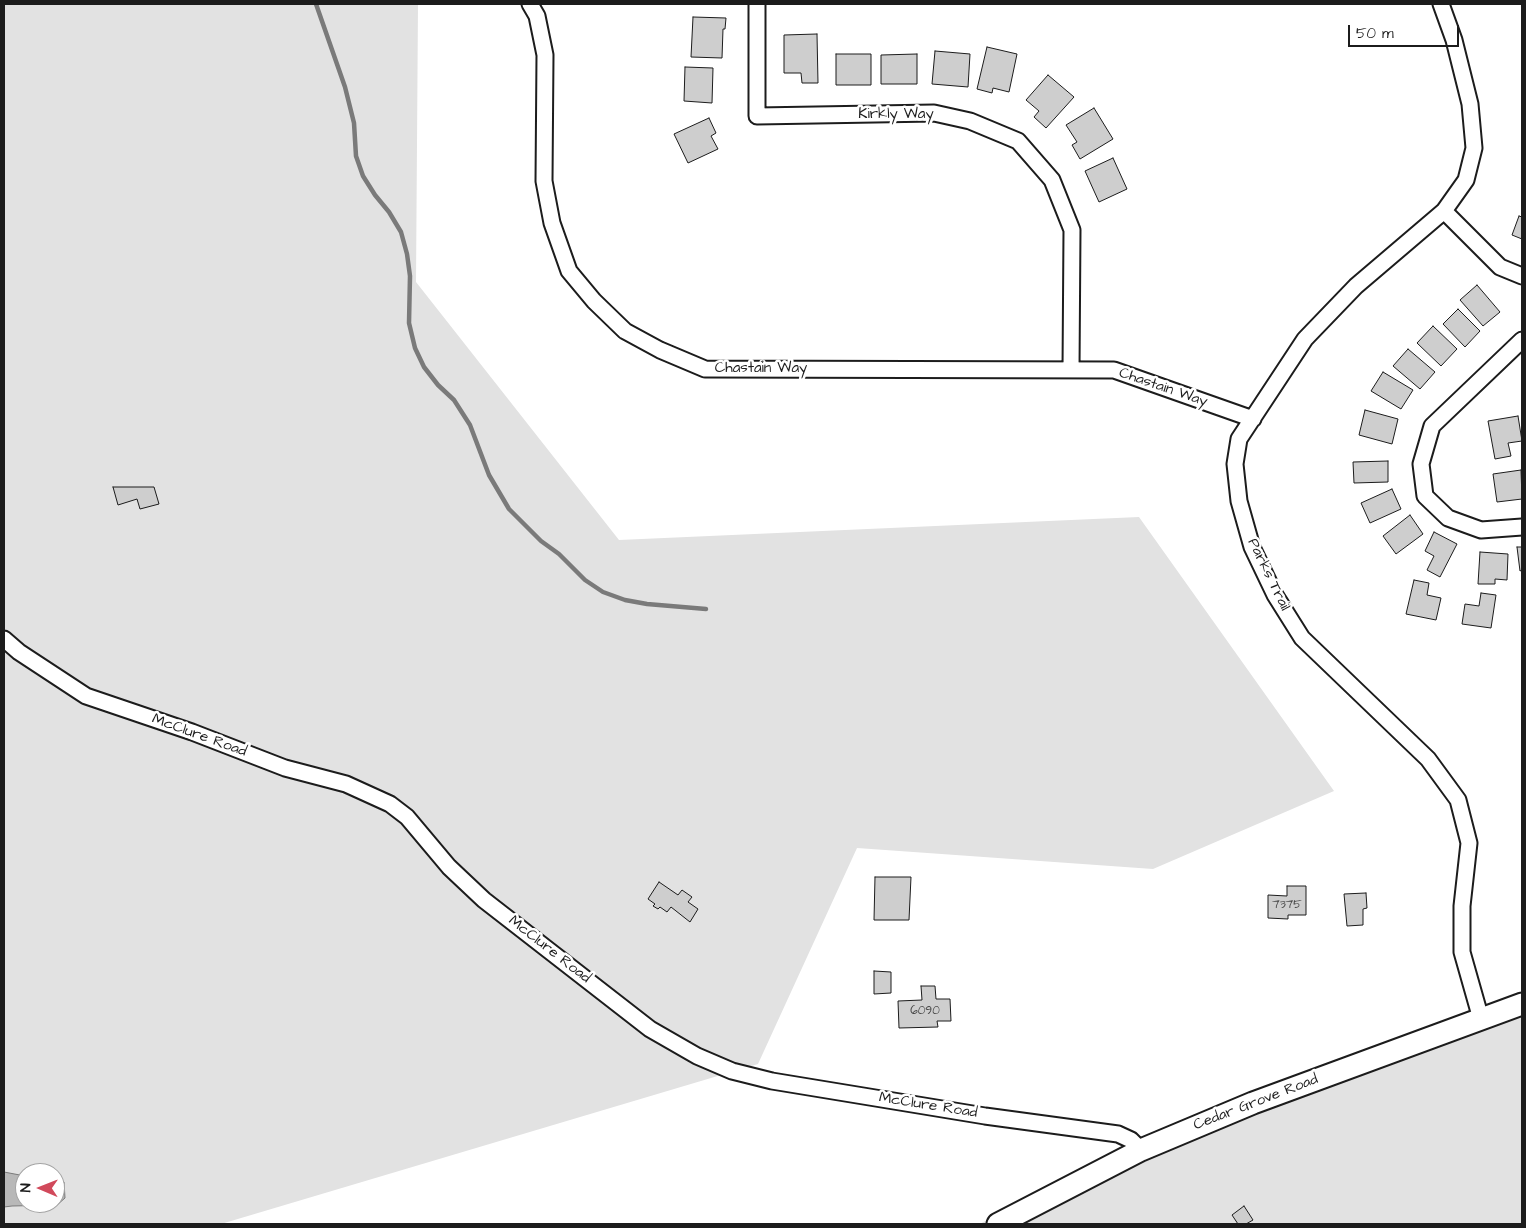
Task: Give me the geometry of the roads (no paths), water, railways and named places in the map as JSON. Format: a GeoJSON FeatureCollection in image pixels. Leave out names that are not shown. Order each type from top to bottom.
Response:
{"type":"FeatureCollection","features":[{"type":"Feature","properties":{"kind":"main road","name":"Cedar Grove Road"},"geometry":{"type":"LineString","coordinates":[[998,1224],[1141,1150],[1253,1102],[1522,1004]]}},
{"type":"Feature","properties":{"kind":"street","name":"Chastain Way"},"geometry":{"type":"LineString","coordinates":[[530,4],[537,16],[545,55],[544,181],[552,223],[569,271],[594,301],[626,331],[660,350],[705,368],[1114,370],[1253,419]]}},
{"type":"Feature","properties":{"kind":"street","name":"Kirkly Way"},"geometry":{"type":"LineString","coordinates":[[757,4],[757,116],[934,113],[970,121],[1018,141],[1052,180],[1072,230],[1071,370]]}},
{"type":"Feature","properties":{"kind":"street","name":"Parks Trail"},"geometry":{"type":"LineString","coordinates":[[1441,4],[1454,40],[1470,104],[1474,148],[1466,180],[1444,211],[1356,286],[1305,339],[1240,439],[1235,464],[1238,492],[1252,547],[1275,595],[1302,638],[1428,759],[1458,800],[1469,843],[1462,906],[1462,952],[1481,1019]]}},
{"type":"Feature","properties":{"kind":"street"},"geometry":{"type":"LineString","coordinates":[[1444,211],[1500,267],[1522,276]]}},
{"type":"Feature","properties":{"kind":"street"},"geometry":{"type":"LineString","coordinates":[[1522,340],[1432,426],[1421,464],[1424,496],[1448,518],[1481,530],[1522,527]]}},
{"type":"Feature","properties":{"kind":"street","name":"McClure Road"},"geometry":{"type":"LineString","coordinates":[[4,639],[19,652],[86,696],[192,732],[286,768],[346,784],[390,804],[408,817],[449,867],[484,900],[650,1029],[697,1056],[732,1071],[772,1081],[985,1116],[1118,1134],[1131,1140],[1141,1150]]}},
{"type":"Feature","properties":{"kind":"waterway"},"geometry":{"type":"LineString","coordinates":[[316,4],[345,87],[354,123],[356,156],[363,176],[401,232],[410,276],[409,323],[415,348],[424,367],[438,385],[454,400],[470,425],[489,475],[509,509],[541,541],[559,554],[585,580],[603,592],[625,600],[647,604],[706,609]]}}]}
